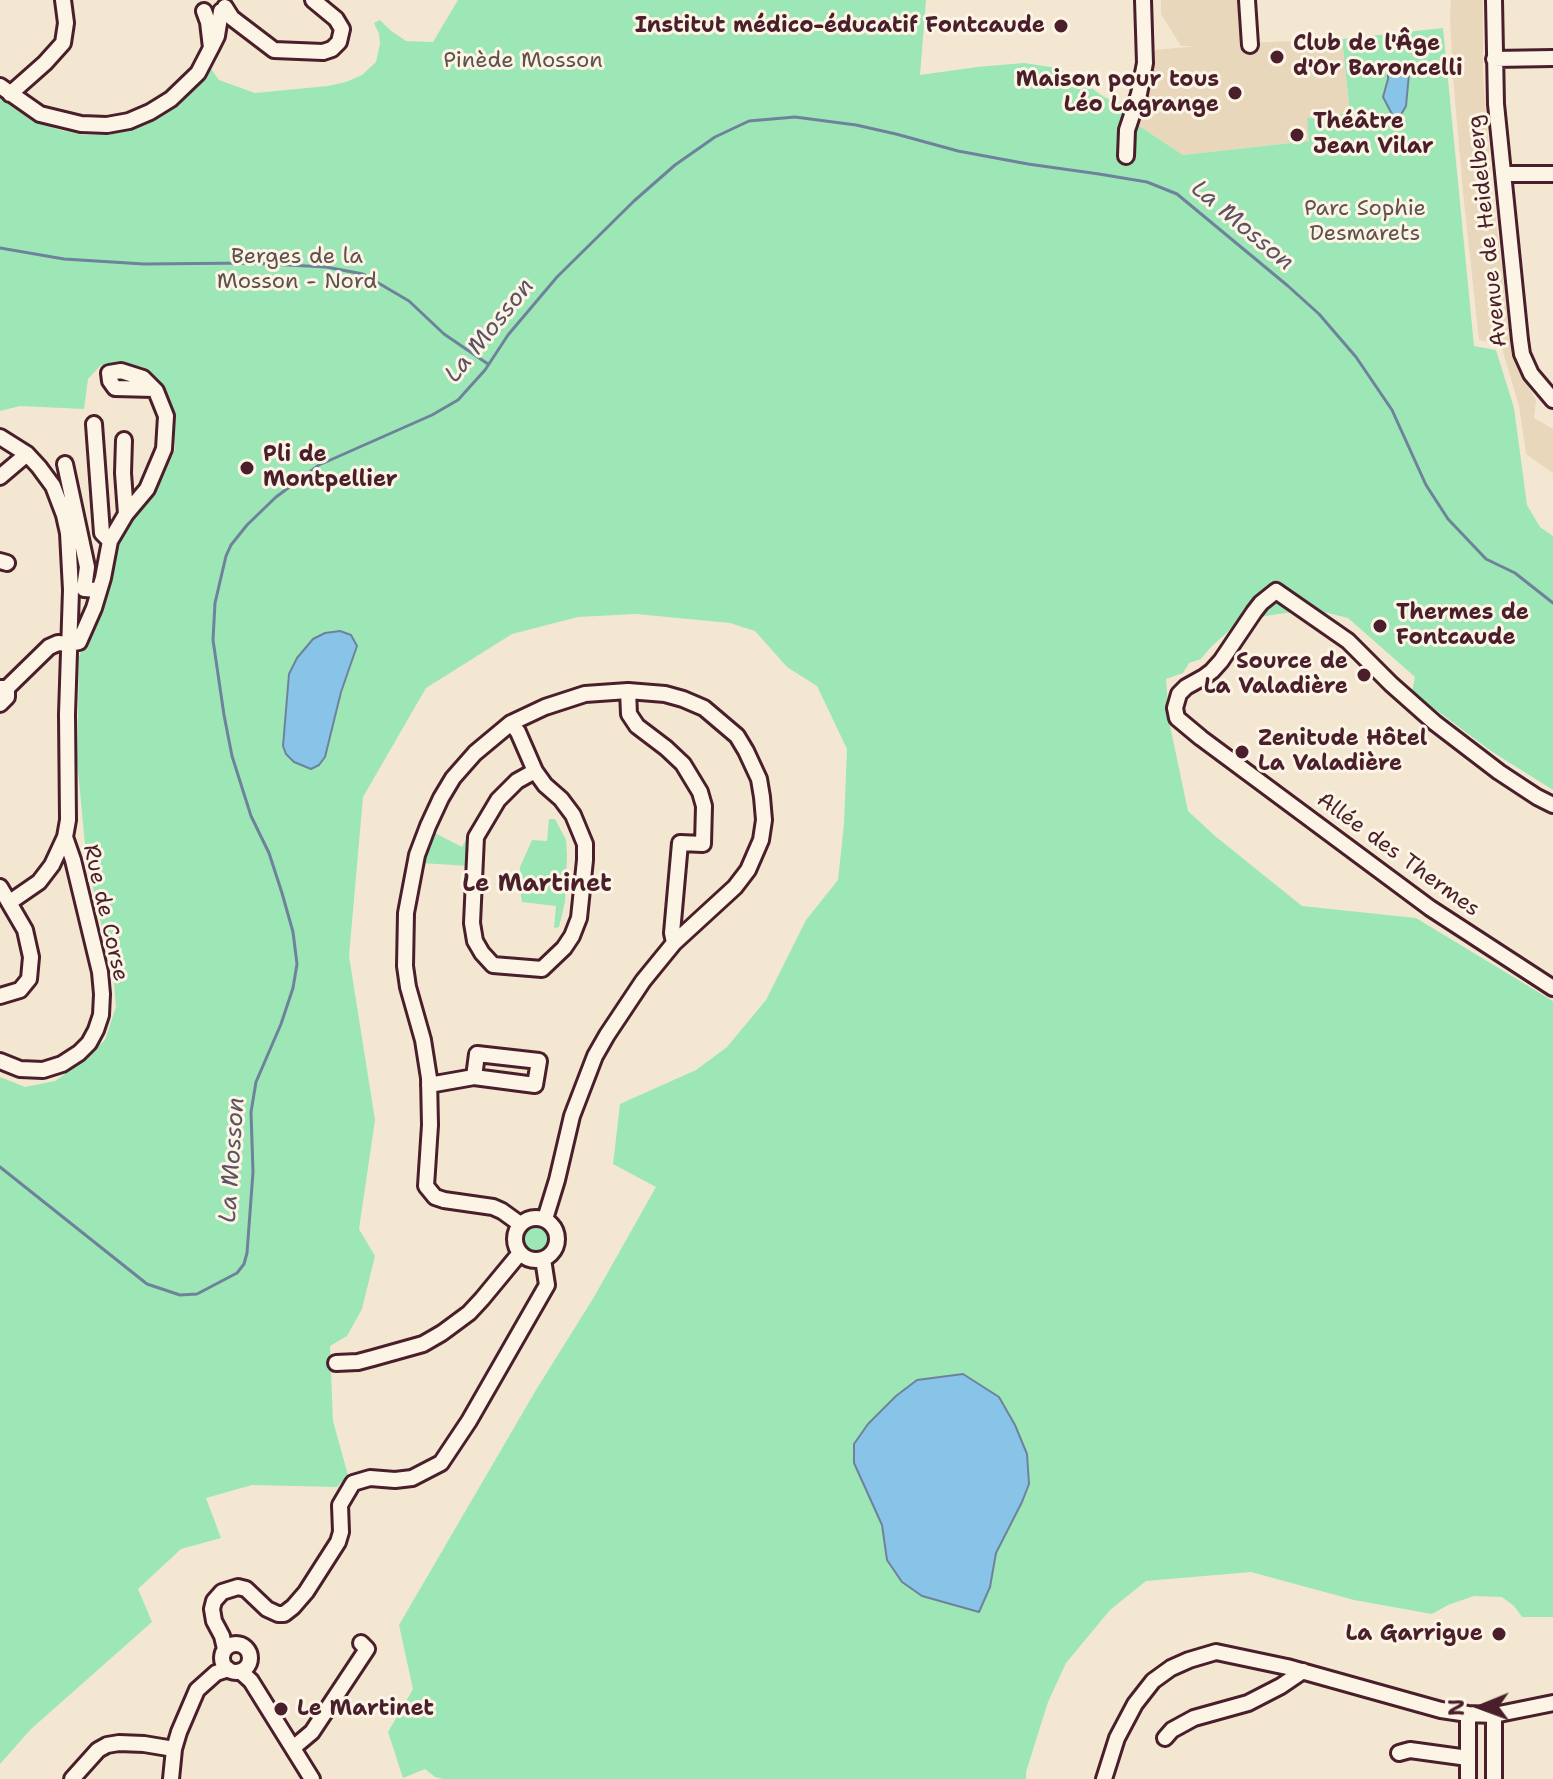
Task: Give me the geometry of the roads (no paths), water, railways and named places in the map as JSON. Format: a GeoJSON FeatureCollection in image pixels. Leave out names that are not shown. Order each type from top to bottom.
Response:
{"type":"FeatureCollection","features":[{"type":"Feature","properties":{"kind":"street"},"geometry":{"type":"LineString","coordinates":[[63,0],[66,23],[63,43],[45,63],[5,90],[40,114],[81,124],[107,125],[129,121],[150,112],[171,99],[198,73],[214,42],[224,6]]}},
{"type":"Feature","properties":{"kind":"street"},"geometry":{"type":"LineString","coordinates":[[224,6],[232,18],[274,50],[323,52],[339,42],[342,29],[336,19],[313,0]]}},
{"type":"Feature","properties":{"kind":"street"},"geometry":{"type":"LineString","coordinates":[[1126,156],[1127,130],[1145,63],[1143,0]]}},
{"type":"Feature","properties":{"kind":"street"},"geometry":{"type":"LineString","coordinates":[[1247,0],[1250,45]]}},
{"type":"Feature","properties":{"kind":"street","name":"Avenue de Heidelberg"},"geometry":{"type":"LineString","coordinates":[[1494,0],[1496,104],[1516,314],[1522,354],[1531,374],[1553,400]]}},
{"type":"Feature","properties":{"kind":"street"},"geometry":{"type":"LineString","coordinates":[[201,5],[214,42]]}},
{"type":"Feature","properties":{"kind":"street"},"geometry":{"type":"LineString","coordinates":[[201,5],[213,13],[224,6]]}},
{"type":"Feature","properties":{"kind":"street"},"geometry":{"type":"LineString","coordinates":[[214,42],[226,30],[241,25]]}},
{"type":"Feature","properties":{"kind":"street"},"geometry":{"type":"LineString","coordinates":[[1494,59],[1553,58]]}},
{"type":"Feature","properties":{"kind":"street"},"geometry":{"type":"LineString","coordinates":[[1504,174],[1553,174]]}},
{"type":"Feature","properties":{"kind":"street"},"geometry":{"type":"LineString","coordinates":[[0,704],[7,697],[4,688],[49,647],[58,643],[79,642],[94,608],[110,541],[126,514],[147,489],[164,449],[166,416],[154,389]]}},
{"type":"Feature","properties":{"kind":"street"},"geometry":{"type":"LineString","coordinates":[[94,424],[102,533],[110,541]]}},
{"type":"Feature","properties":{"kind":"street","name":"Rue de Corse"},"geometry":{"type":"LineString","coordinates":[[0,437],[27,454],[53,486],[68,533],[71,590],[68,820],[65,837],[100,972],[102,994],[101,1015],[96,1030],[79,1053],[62,1064],[43,1070],[20,1069],[0,1061]]}},
{"type":"Feature","properties":{"kind":"street"},"geometry":{"type":"LineString","coordinates":[[124,440],[126,514]]}},
{"type":"Feature","properties":{"kind":"street"},"geometry":{"type":"LineString","coordinates":[[0,477],[27,454]]}},
{"type":"Feature","properties":{"kind":"street"},"geometry":{"type":"LineString","coordinates":[[65,464],[87,567],[84,589],[98,590]]}},
{"type":"Feature","properties":{"kind":"street","name":"Allée des Thermes"},"geometry":{"type":"LineString","coordinates":[[1553,805],[1499,772],[1435,723],[1348,641],[1276,591],[1261,603],[1212,671],[1179,694],[1175,708],[1177,718],[1430,908],[1553,988]]}},
{"type":"Feature","properties":{"kind":"street"},"geometry":{"type":"LineString","coordinates":[[628,691],[629,714],[637,726],[683,764],[703,799],[703,844],[680,843],[672,933],[674,943]]}},
{"type":"Feature","properties":{"kind":"street"},"geometry":{"type":"LineString","coordinates":[[520,1224],[493,1207],[444,1200],[426,1186],[429,1085],[423,1040],[405,966],[406,913],[417,855],[453,778],[475,753],[511,723],[545,707],[585,694],[628,691],[665,694],[704,708],[737,736],[760,785],[764,820],[761,840],[748,870],[720,903],[674,943],[636,991],[595,1056],[572,1116],[545,1219]]}},
{"type":"Feature","properties":{"kind":"street"},"geometry":{"type":"LineString","coordinates":[[511,723],[524,743],[535,771],[573,815],[585,844],[585,860],[581,905],[575,929],[564,948],[542,969],[493,965],[475,941],[472,923],[476,837],[498,800],[517,781],[535,771]]}},
{"type":"Feature","properties":{"kind":"street"},"geometry":{"type":"LineString","coordinates":[[10,902],[39,882],[52,865],[65,837]]}},
{"type":"Feature","properties":{"kind":"street"},"geometry":{"type":"LineString","coordinates":[[0,887],[25,930],[31,957],[29,979],[20,990],[0,996]]}},
{"type":"Feature","properties":{"kind":"street"},"geometry":{"type":"LineString","coordinates":[[429,1085],[474,1077]]}},
{"type":"Feature","properties":{"kind":"street"},"geometry":{"type":"LineString","coordinates":[[531,1218],[545,1219],[551,1223],[557,1236],[554,1250],[543,1259],[531,1259],[520,1253],[515,1235],[520,1224],[531,1218]]}},
{"type":"Feature","properties":{"kind":"street"},"geometry":{"type":"LineString","coordinates":[[336,1363],[358,1362],[423,1344],[442,1333],[469,1313],[520,1253]]}},
{"type":"Feature","properties":{"kind":"street"},"geometry":{"type":"LineString","coordinates":[[312,1779],[231,1661],[214,1621],[212,1609],[217,1596],[228,1589],[246,1589],[267,1609],[284,1614],[306,1592],[338,1542],[341,1532],[340,1505],[353,1483],[370,1478],[412,1478],[441,1463],[469,1421],[547,1285],[543,1259]]}},
{"type":"Feature","properties":{"kind":"street"},"geometry":{"type":"LineString","coordinates":[[293,1748],[312,1732],[367,1649],[361,1643]]}},
{"type":"Feature","properties":{"kind":"street"},"geometry":{"type":"LineString","coordinates":[[1104,1779],[1117,1738],[1135,1704],[1153,1681],[1171,1668],[1216,1652],[1303,1671],[1441,1710],[1494,1715],[1553,1703]]}},
{"type":"Feature","properties":{"kind":"street"},"geometry":{"type":"LineString","coordinates":[[171,1779],[174,1749],[197,1690],[231,1661]]}},
{"type":"Feature","properties":{"kind":"street"},"geometry":{"type":"LineString","coordinates":[[1165,1738],[1172,1730],[1194,1718],[1248,1703],[1303,1671]]}},
{"type":"Feature","properties":{"kind":"street"},"geometry":{"type":"LineString","coordinates":[[1468,1714],[1468,1779]]}},
{"type":"Feature","properties":{"kind":"street"},"geometry":{"type":"LineString","coordinates":[[1494,1715],[1494,1779]]}},
{"type":"Feature","properties":{"kind":"street"},"geometry":{"type":"LineString","coordinates":[[72,1779],[98,1750],[107,1745],[144,1744],[174,1749]]}},
{"type":"Feature","properties":{"kind":"street"},"geometry":{"type":"LineString","coordinates":[[1399,1753],[1410,1750],[1468,1758]]}},
{"type":"Feature","properties":{"kind":"water"},"geometry":{"type":"Polygon","coordinates":[[[1391,65],[1400,65],[1409,74],[1406,106],[1399,118],[1394,118],[1383,97],[1391,65]]]}},
{"type":"Feature","properties":{"kind":"water"},"geometry":{"type":"Polygon","coordinates":[[[340,631],[351,635],[357,646],[341,692],[325,757],[311,769],[294,762],[283,746],[289,674],[297,658],[313,639],[340,631]]]}},
{"type":"Feature","properties":{"kind":"water"},"geometry":{"type":"Polygon","coordinates":[[[963,1374],[999,1397],[1027,1454],[1029,1484],[996,1553],[990,1587],[979,1612],[922,1596],[902,1582],[887,1560],[882,1525],[854,1463],[854,1444],[868,1424],[896,1396],[917,1380],[963,1374]]]}},
{"type":"Feature","properties":{"kind":"waterway","name":"La Mosson"},"geometry":{"type":"LineString","coordinates":[[0,1167],[147,1284],[180,1295],[197,1294],[237,1273],[244,1264],[253,1172],[251,1112],[256,1082],[281,1024],[297,964],[293,932],[282,893],[269,853],[251,816],[232,756],[224,715],[213,640],[215,603],[226,556],[247,525],[276,497],[319,465],[432,415],[458,400],[557,277],[634,201],[675,165],[715,137],[749,121],[795,117],[856,125],[958,151],[1147,182],[1177,194],[1319,314],[1356,357],[1392,410],[1426,485],[1448,519],[1486,559],[1515,573],[1553,603]]}},
{"type":"Feature","properties":{"kind":"waterway"},"geometry":{"type":"LineString","coordinates":[[0,248],[64,259],[144,264],[250,263],[326,267],[363,274],[409,301],[444,334],[488,364]]}},
{"type":"Feature","properties":{"kind":"place","name":"Institut médico-éducatif Fontcaude"},"geometry":{"type":"Point","coordinates":[1061,26]}},
{"type":"Feature","properties":{"kind":"place","name":"Club de l'Âge d'Or Baroncelli"},"geometry":{"type":"Point","coordinates":[1277,57]}},
{"type":"Feature","properties":{"kind":"place","name":"Maison pour tous Léo Lagrange"},"geometry":{"type":"Point","coordinates":[1235,93]}},
{"type":"Feature","properties":{"kind":"place","name":"Théâtre Jean Vilar"},"geometry":{"type":"Point","coordinates":[1297,135]}},
{"type":"Feature","properties":{"kind":"place","name":"Pli de Montpellier"},"geometry":{"type":"Point","coordinates":[247,468]}},
{"type":"Feature","properties":{"kind":"place","name":"Thermes de Fontcaude"},"geometry":{"type":"Point","coordinates":[1380,626]}},
{"type":"Feature","properties":{"kind":"place","name":"Source de La Valadière"},"geometry":{"type":"Point","coordinates":[1364,675]}},
{"type":"Feature","properties":{"kind":"place","name":"Zenitude Hôtel La Valadière"},"geometry":{"type":"Point","coordinates":[1242,752]}},
{"type":"Feature","properties":{"kind":"place","name":"La Garrigue"},"geometry":{"type":"Point","coordinates":[1499,1634]}},
{"type":"Feature","properties":{"kind":"place","name":"Le Martinet"},"geometry":{"type":"Point","coordinates":[281,1709]}},
{"type":"Feature","properties":{"kind":"district","name":"Le Martinet"},"geometry":{"type":"Point","coordinates":[537,885]}},
{"type":"Feature","properties":{"kind":"park label","name":"Pinède Mosson"},"geometry":{"type":"Point","coordinates":[523,61]}},
{"type":"Feature","properties":{"kind":"park label","name":"Parc Sophie Desmarets"},"geometry":{"type":"Point","coordinates":[1365,222]}},
{"type":"Feature","properties":{"kind":"park label","name":"Berges de la Mosson - Nord"},"geometry":{"type":"Point","coordinates":[297,270]}}]}
